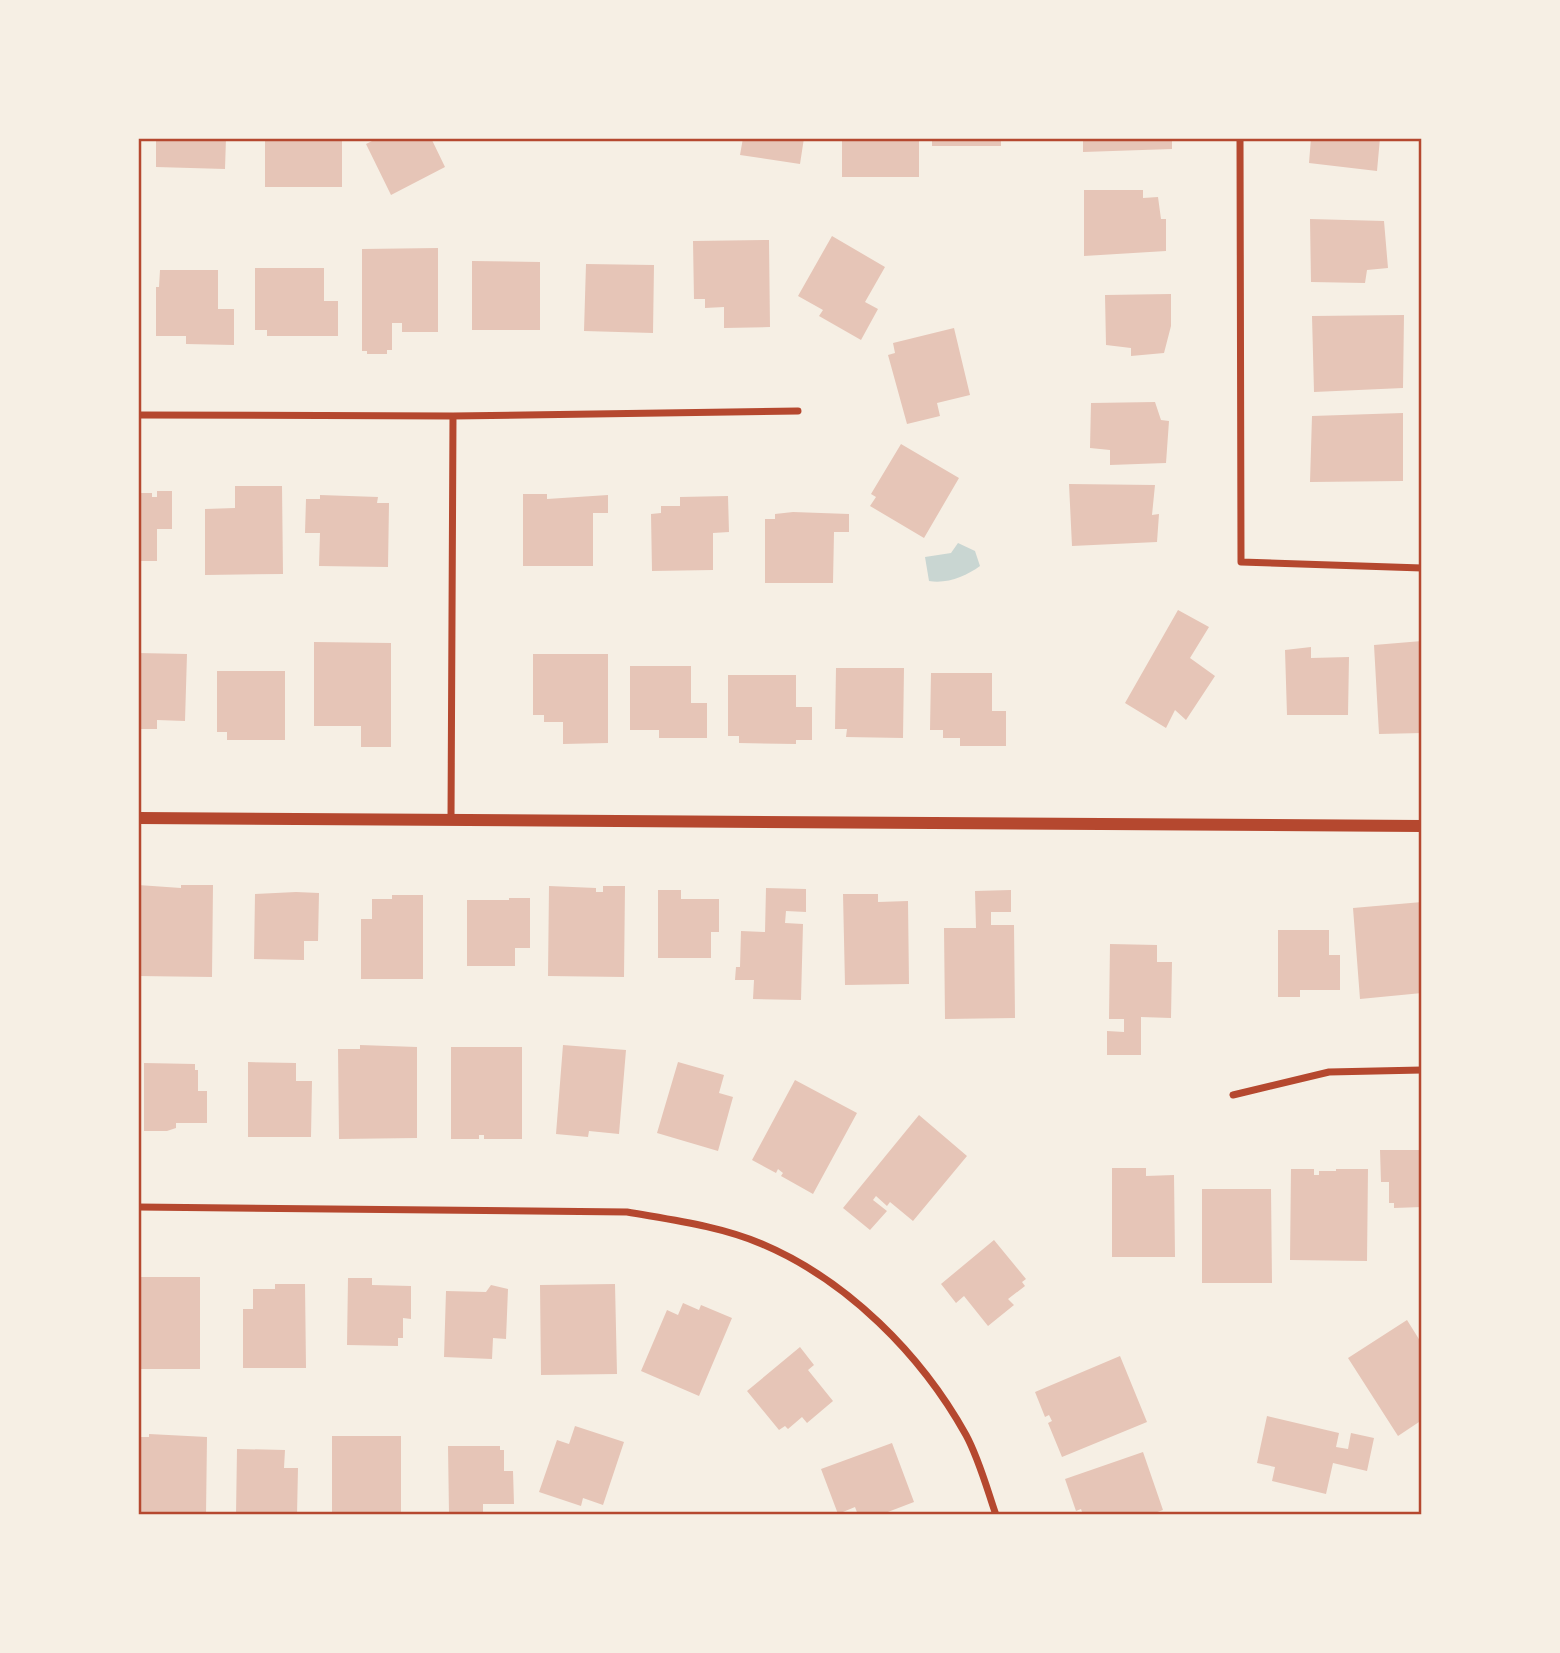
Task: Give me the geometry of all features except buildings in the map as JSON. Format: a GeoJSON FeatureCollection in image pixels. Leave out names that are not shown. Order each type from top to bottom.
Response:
{"type":"FeatureCollection","features":[{"type":"Feature","properties":{"kind":"street"},"geometry":{"type":"LineString","coordinates":[[1240,138],[1241,562],[1422,568]]}},
{"type":"Feature","properties":{"kind":"street"},"geometry":{"type":"LineString","coordinates":[[138,415],[453,416],[799,411]]}},
{"type":"Feature","properties":{"kind":"street"},"geometry":{"type":"LineString","coordinates":[[452,820],[453,416]]}},
{"type":"Feature","properties":{"kind":"street"},"geometry":{"type":"LineString","coordinates":[[138,818],[1422,826]]}},
{"type":"Feature","properties":{"kind":"street"},"geometry":{"type":"LineString","coordinates":[[1233,1095],[1329,1072],[1422,1070]]}},
{"type":"Feature","properties":{"kind":"street"},"geometry":{"type":"LineString","coordinates":[[138,1206],[627,1212],[699,1225],[762,1244],[841,1288],[891,1336],[929,1382],[966,1436],[996,1515]]}},
{"type":"Feature","properties":{"kind":"shaded area"},"geometry":{"type":"Polygon","coordinates":[[[958,543],[975,551],[980,566],[956,578],[929,581],[925,557],[951,553],[958,543]]]}}]}
